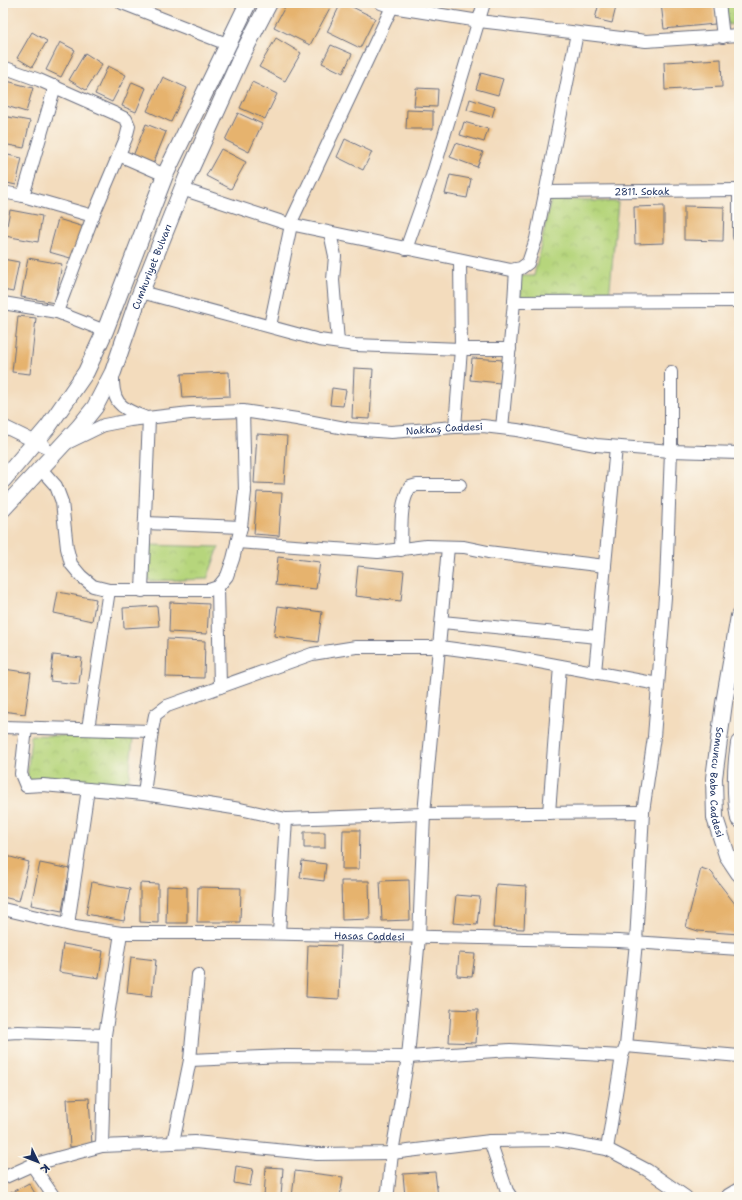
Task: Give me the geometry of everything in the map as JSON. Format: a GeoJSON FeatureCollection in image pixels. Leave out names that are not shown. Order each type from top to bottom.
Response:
{"type":"FeatureCollection","features":[{"type":"Feature","properties":{"kind":"main road","name":"Cumhuriyet Bulvarı"},"geometry":{"type":"LineString","coordinates":[[3,509],[40,468],[50,446],[48,427],[86,372],[105,331],[165,175],[248,3]]}},
{"type":"Feature","properties":{"kind":"main road","name":"Cumhuriyet Bulvarı"},"geometry":{"type":"LineString","coordinates":[[3,480],[79,427],[99,400],[113,372],[141,292],[182,189],[243,52],[269,3]]}},
{"type":"Feature","properties":{"kind":"main road"},"geometry":{"type":"LineString","coordinates":[[79,382],[90,378],[99,383],[101,388],[99,400]]}},
{"type":"Feature","properties":{"kind":"main road","name":"Somuncu Baba Caddesi"},"geometry":{"type":"LineString","coordinates":[[739,616],[724,703],[714,778],[715,818],[727,855],[739,873]]}},
{"type":"Feature","properties":{"kind":"main road","name":"Somuncu Baba Caddesi"},"geometry":{"type":"LineString","coordinates":[[739,743],[735,769],[736,804],[739,819]]}},
{"type":"Feature","properties":{"kind":"main road"},"geometry":{"type":"LineString","coordinates":[[729,1197],[739,1191]]}},
{"type":"Feature","properties":{"kind":"street"},"geometry":{"type":"LineString","coordinates":[[406,249],[432,176],[484,3]]}},
{"type":"Feature","properties":{"kind":"street"},"geometry":{"type":"LineString","coordinates":[[718,3],[723,37]]}},
{"type":"Feature","properties":{"kind":"street"},"geometry":{"type":"LineString","coordinates":[[128,4],[227,44]]}},
{"type":"Feature","properties":{"kind":"street"},"geometry":{"type":"LineString","coordinates":[[270,326],[292,220],[387,5],[479,21],[646,42],[739,35]]}},
{"type":"Feature","properties":{"kind":"street"},"geometry":{"type":"LineString","coordinates":[[182,189],[291,225],[511,270],[521,268],[528,263],[532,254],[577,33]]}},
{"type":"Feature","properties":{"kind":"street"},"geometry":{"type":"LineString","coordinates":[[3,67],[54,86],[126,119],[128,126],[127,132],[93,216],[57,312]]}},
{"type":"Feature","properties":{"kind":"street"},"geometry":{"type":"LineString","coordinates":[[23,196],[54,86]]}},
{"type":"Feature","properties":{"kind":"street"},"geometry":{"type":"LineString","coordinates":[[118,155],[165,175]]}},
{"type":"Feature","properties":{"kind":"street"},"geometry":{"type":"LineString","coordinates":[[739,190],[739,236]]}},
{"type":"Feature","properties":{"kind":"street","name":"2811. Sokak"},"geometry":{"type":"LineString","coordinates":[[545,192],[739,190]]}},
{"type":"Feature","properties":{"kind":"street"},"geometry":{"type":"LineString","coordinates":[[3,192],[23,196],[93,216]]}},
{"type":"Feature","properties":{"kind":"street"},"geometry":{"type":"LineString","coordinates":[[330,233],[335,256],[333,280],[338,342]]}},
{"type":"Feature","properties":{"kind":"street"},"geometry":{"type":"LineString","coordinates":[[454,427],[461,349],[460,260]]}},
{"type":"Feature","properties":{"kind":"street"},"geometry":{"type":"LineString","coordinates":[[502,428],[516,269]]}},
{"type":"Feature","properties":{"kind":"street"},"geometry":{"type":"LineString","coordinates":[[141,292],[319,340],[355,345],[461,349],[510,349]]}},
{"type":"Feature","properties":{"kind":"street"},"geometry":{"type":"LineString","coordinates":[[514,302],[739,301]]}},
{"type":"Feature","properties":{"kind":"street"},"geometry":{"type":"LineString","coordinates":[[3,303],[57,312],[105,331]]}},
{"type":"Feature","properties":{"kind":"street"},"geometry":{"type":"LineString","coordinates":[[113,372],[112,390],[118,403],[127,411],[149,418],[146,523],[142,591]]}},
{"type":"Feature","properties":{"kind":"street"},"geometry":{"type":"LineString","coordinates":[[607,1149],[624,1051],[636,942],[642,812],[654,737],[666,584],[671,450],[671,372]]}},
{"type":"Feature","properties":{"kind":"street"},"geometry":{"type":"LineString","coordinates":[[40,468],[56,486],[62,502],[67,548],[71,564],[81,576],[93,586],[109,590],[209,590],[218,587],[227,576],[241,527],[245,492],[243,411]]}},
{"type":"Feature","properties":{"kind":"street","name":"Nakkaş Caddesi"},"geometry":{"type":"LineString","coordinates":[[50,446],[104,425],[149,418],[243,411],[296,419],[350,430],[391,432],[483,426],[518,430],[596,445],[739,453]]}},
{"type":"Feature","properties":{"kind":"street"},"geometry":{"type":"LineString","coordinates":[[3,426],[50,446]]}},
{"type":"Feature","properties":{"kind":"street"},"geometry":{"type":"LineString","coordinates":[[595,672],[616,447]]}},
{"type":"Feature","properties":{"kind":"street"},"geometry":{"type":"LineString","coordinates":[[401,550],[402,511],[407,491],[410,487],[417,485],[460,485]]}},
{"type":"Feature","properties":{"kind":"street"},"geometry":{"type":"LineString","coordinates":[[146,523],[241,527]]}},
{"type":"Feature","properties":{"kind":"street"},"geometry":{"type":"LineString","coordinates":[[237,542],[378,552],[426,546],[464,547],[488,552],[605,566]]}},
{"type":"Feature","properties":{"kind":"street"},"geometry":{"type":"LineString","coordinates":[[385,1197],[388,1191],[392,1152],[408,1057],[419,937],[424,814],[448,547]]}},
{"type":"Feature","properties":{"kind":"street"},"geometry":{"type":"LineString","coordinates":[[218,587],[220,687]]}},
{"type":"Feature","properties":{"kind":"street"},"geometry":{"type":"LineString","coordinates":[[88,730],[109,590]]}},
{"type":"Feature","properties":{"kind":"street"},"geometry":{"type":"LineString","coordinates":[[442,622],[598,637]]}},
{"type":"Feature","properties":{"kind":"street"},"geometry":{"type":"LineString","coordinates":[[144,794],[155,715],[167,706],[312,654],[356,647],[440,647],[507,656],[658,684]]}},
{"type":"Feature","properties":{"kind":"street"},"geometry":{"type":"LineString","coordinates":[[549,813],[560,666]]}},
{"type":"Feature","properties":{"kind":"street"},"geometry":{"type":"LineString","coordinates":[[3,727],[152,731]]}},
{"type":"Feature","properties":{"kind":"street"},"geometry":{"type":"LineString","coordinates":[[26,728],[21,774],[26,786],[43,785],[144,794],[240,809],[286,819],[424,814],[642,812]]}},
{"type":"Feature","properties":{"kind":"street"},"geometry":{"type":"LineString","coordinates":[[68,924],[88,789]]}},
{"type":"Feature","properties":{"kind":"street"},"geometry":{"type":"LineString","coordinates":[[279,933],[286,819]]}},
{"type":"Feature","properties":{"kind":"street","name":"Hasas Caddesi"},"geometry":{"type":"LineString","coordinates":[[3,909],[68,924],[121,933],[279,933],[636,942],[739,948]]}},
{"type":"Feature","properties":{"kind":"street"},"geometry":{"type":"LineString","coordinates":[[102,1146],[105,1035],[121,933]]}},
{"type":"Feature","properties":{"kind":"street"},"geometry":{"type":"LineString","coordinates":[[173,1143],[190,1060],[198,975]]}},
{"type":"Feature","properties":{"kind":"street"},"geometry":{"type":"LineString","coordinates":[[3,1033],[18,1032],[105,1035]]}},
{"type":"Feature","properties":{"kind":"street"},"geometry":{"type":"LineString","coordinates":[[190,1060],[287,1056],[408,1057],[510,1050],[624,1051],[739,1056]]}},
{"type":"Feature","properties":{"kind":"street"},"geometry":{"type":"LineString","coordinates":[[4,1173],[102,1146],[195,1142],[317,1154],[392,1152],[490,1142],[557,1140],[607,1149],[647,1170],[686,1197]]}},
{"type":"Feature","properties":{"kind":"street"},"geometry":{"type":"LineString","coordinates":[[490,1142],[507,1192],[511,1197]]}},
{"type":"Feature","properties":{"kind":"street"},"geometry":{"type":"LineString","coordinates":[[32,1165],[54,1197]]}},
{"type":"Feature","properties":{"kind":"green space"},"geometry":{"type":"Polygon","coordinates":[[[725,3],[739,3],[739,23],[728,25],[725,3]]]}},
{"type":"Feature","properties":{"kind":"green space"},"geometry":{"type":"Polygon","coordinates":[[[551,199],[618,202],[609,298],[520,301],[519,276],[534,276],[551,199]]]}},
{"type":"Feature","properties":{"kind":"green space"},"geometry":{"type":"Polygon","coordinates":[[[149,545],[219,547],[207,579],[150,581],[147,577],[149,545]]]}},
{"type":"Feature","properties":{"kind":"green space"},"geometry":{"type":"Polygon","coordinates":[[[31,735],[133,738],[128,786],[27,780],[31,735]]]}},
{"type":"Feature","properties":{"kind":"building"},"geometry":{"type":"Polygon","coordinates":[[[287,3],[332,4],[310,45],[274,27],[287,3]]]}},
{"type":"Feature","properties":{"kind":"building"},"geometry":{"type":"Polygon","coordinates":[[[341,3],[344,3],[375,18],[360,48],[327,32],[341,3]]]}},
{"type":"Feature","properties":{"kind":"building"},"geometry":{"type":"Polygon","coordinates":[[[599,3],[617,3],[612,23],[595,19],[599,3]]]}},
{"type":"Feature","properties":{"kind":"building"},"geometry":{"type":"Polygon","coordinates":[[[661,3],[713,3],[715,24],[664,29],[661,3]]]}},
{"type":"Feature","properties":{"kind":"building"},"geometry":{"type":"Polygon","coordinates":[[[32,32],[47,41],[32,67],[17,58],[32,32]]]}},
{"type":"Feature","properties":{"kind":"building"},"geometry":{"type":"Polygon","coordinates":[[[276,38],[301,53],[285,81],[259,67],[276,38]]]}},
{"type":"Feature","properties":{"kind":"building"},"geometry":{"type":"Polygon","coordinates":[[[60,42],[75,50],[61,77],[46,70],[60,42]]]}},
{"type":"Feature","properties":{"kind":"building"},"geometry":{"type":"Polygon","coordinates":[[[331,45],[352,54],[343,73],[322,63],[331,45]]]}},
{"type":"Feature","properties":{"kind":"building"},"geometry":{"type":"Polygon","coordinates":[[[85,53],[102,64],[86,90],[69,80],[85,53]]]}},
{"type":"Feature","properties":{"kind":"building"},"geometry":{"type":"Polygon","coordinates":[[[721,59],[722,87],[665,90],[664,62],[721,59]]]}},
{"type":"Feature","properties":{"kind":"building"},"geometry":{"type":"Polygon","coordinates":[[[108,66],[126,75],[112,102],[95,94],[108,66]]]}},
{"type":"Feature","properties":{"kind":"building"},"geometry":{"type":"Polygon","coordinates":[[[481,73],[503,79],[498,95],[476,89],[481,73]]]}},
{"type":"Feature","properties":{"kind":"building"},"geometry":{"type":"Polygon","coordinates":[[[163,77],[187,88],[171,122],[147,111],[163,77]]]}},
{"type":"Feature","properties":{"kind":"building"},"geometry":{"type":"Polygon","coordinates":[[[3,80],[33,88],[26,112],[3,105],[3,80]]]}},
{"type":"Feature","properties":{"kind":"building"},"geometry":{"type":"Polygon","coordinates":[[[132,82],[146,88],[136,112],[122,106],[132,82]]]}},
{"type":"Feature","properties":{"kind":"building"},"geometry":{"type":"Polygon","coordinates":[[[252,82],[277,94],[265,119],[240,108],[252,82]]]}},
{"type":"Feature","properties":{"kind":"building"},"geometry":{"type":"Polygon","coordinates":[[[416,88],[438,89],[437,107],[414,106],[416,88]]]}},
{"type":"Feature","properties":{"kind":"building"},"geometry":{"type":"Polygon","coordinates":[[[470,99],[495,107],[492,117],[467,110],[470,99]]]}},
{"type":"Feature","properties":{"kind":"building"},"geometry":{"type":"Polygon","coordinates":[[[407,110],[433,111],[433,129],[406,129],[407,110]]]}},
{"type":"Feature","properties":{"kind":"building"},"geometry":{"type":"Polygon","coordinates":[[[238,113],[262,124],[249,152],[225,140],[238,113]]]}},
{"type":"Feature","properties":{"kind":"building"},"geometry":{"type":"Polygon","coordinates":[[[3,116],[30,121],[24,148],[3,144],[3,116]]]}},
{"type":"Feature","properties":{"kind":"building"},"geometry":{"type":"Polygon","coordinates":[[[464,122],[488,129],[484,142],[460,135],[464,122]]]}},
{"type":"Feature","properties":{"kind":"building"},"geometry":{"type":"Polygon","coordinates":[[[146,124],[166,132],[153,164],[133,156],[146,124]]]}},
{"type":"Feature","properties":{"kind":"building"},"geometry":{"type":"Polygon","coordinates":[[[345,139],[372,152],[363,170],[337,157],[345,139]]]}},
{"type":"Feature","properties":{"kind":"building"},"geometry":{"type":"Polygon","coordinates":[[[456,143],[483,152],[477,167],[450,157],[456,143]]]}},
{"type":"Feature","properties":{"kind":"building"},"geometry":{"type":"Polygon","coordinates":[[[221,149],[246,162],[231,189],[206,176],[221,149]]]}},
{"type":"Feature","properties":{"kind":"building"},"geometry":{"type":"Polygon","coordinates":[[[3,154],[22,158],[16,185],[3,182],[3,154]]]}},
{"type":"Feature","properties":{"kind":"building"},"geometry":{"type":"Polygon","coordinates":[[[450,175],[471,179],[467,198],[445,194],[450,175]]]}},
{"type":"Feature","properties":{"kind":"building"},"geometry":{"type":"Polygon","coordinates":[[[664,206],[664,243],[635,244],[634,207],[664,206]]]}},
{"type":"Feature","properties":{"kind":"building"},"geometry":{"type":"Polygon","coordinates":[[[684,206],[724,207],[723,241],[684,240],[684,206]]]}},
{"type":"Feature","properties":{"kind":"building"},"geometry":{"type":"Polygon","coordinates":[[[10,210],[42,216],[38,242],[5,236],[10,210]]]}},
{"type":"Feature","properties":{"kind":"building"},"geometry":{"type":"Polygon","coordinates":[[[58,219],[84,227],[74,259],[49,252],[58,219]]]}},
{"type":"Feature","properties":{"kind":"building"},"geometry":{"type":"Polygon","coordinates":[[[28,258],[62,264],[55,303],[21,297],[28,258]]]}},
{"type":"Feature","properties":{"kind":"building"},"geometry":{"type":"Polygon","coordinates":[[[3,259],[19,262],[13,292],[3,290],[3,259]]]}},
{"type":"Feature","properties":{"kind":"building"},"geometry":{"type":"Polygon","coordinates":[[[18,316],[36,318],[30,374],[12,372],[18,316]]]}},
{"type":"Feature","properties":{"kind":"building"},"geometry":{"type":"Polygon","coordinates":[[[472,358],[503,360],[500,383],[470,380],[472,358]]]}},
{"type":"Feature","properties":{"kind":"building"},"geometry":{"type":"Polygon","coordinates":[[[354,368],[373,369],[370,419],[352,418],[354,368]]]}},
{"type":"Feature","properties":{"kind":"building"},"geometry":{"type":"Polygon","coordinates":[[[229,372],[230,396],[183,398],[181,374],[229,372]]]}},
{"type":"Feature","properties":{"kind":"building"},"geometry":{"type":"Polygon","coordinates":[[[332,388],[346,390],[343,406],[330,405],[332,388]]]}},
{"type":"Feature","properties":{"kind":"building"},"geometry":{"type":"Polygon","coordinates":[[[257,434],[287,436],[284,484],[254,483],[257,434]]]}},
{"type":"Feature","properties":{"kind":"building"},"geometry":{"type":"Polygon","coordinates":[[[257,492],[282,493],[279,536],[254,534],[257,492]]]}},
{"type":"Feature","properties":{"kind":"building"},"geometry":{"type":"Polygon","coordinates":[[[278,557],[320,562],[316,589],[275,585],[278,557]]]}},
{"type":"Feature","properties":{"kind":"building"},"geometry":{"type":"Polygon","coordinates":[[[358,566],[404,571],[401,601],[355,596],[358,566]]]}},
{"type":"Feature","properties":{"kind":"building"},"geometry":{"type":"Polygon","coordinates":[[[58,592],[96,599],[92,621],[54,613],[58,592]]]}},
{"type":"Feature","properties":{"kind":"building"},"geometry":{"type":"Polygon","coordinates":[[[170,602],[209,604],[207,634],[169,632],[170,602]]]}},
{"type":"Feature","properties":{"kind":"building"},"geometry":{"type":"Polygon","coordinates":[[[157,606],[159,626],[124,628],[123,608],[157,606]]]}},
{"type":"Feature","properties":{"kind":"building"},"geometry":{"type":"Polygon","coordinates":[[[278,606],[322,612],[318,642],[274,636],[278,606]]]}},
{"type":"Feature","properties":{"kind":"building"},"geometry":{"type":"Polygon","coordinates":[[[167,639],[205,641],[204,678],[166,677],[167,639]]]}},
{"type":"Feature","properties":{"kind":"building"},"geometry":{"type":"Polygon","coordinates":[[[53,655],[82,658],[79,684],[50,681],[53,655]]]}},
{"type":"Feature","properties":{"kind":"building"},"geometry":{"type":"Polygon","coordinates":[[[4,669],[31,673],[25,714],[3,711],[4,669]]]}},
{"type":"Feature","properties":{"kind":"building"},"geometry":{"type":"Polygon","coordinates":[[[343,830],[360,830],[359,869],[342,869],[343,830]]]}},
{"type":"Feature","properties":{"kind":"building"},"geometry":{"type":"Polygon","coordinates":[[[304,832],[325,832],[325,848],[304,848],[304,832]]]}},
{"type":"Feature","properties":{"kind":"building"},"geometry":{"type":"Polygon","coordinates":[[[3,855],[29,862],[19,901],[3,897],[3,855]]]}},
{"type":"Feature","properties":{"kind":"building"},"geometry":{"type":"Polygon","coordinates":[[[302,861],[326,864],[324,881],[300,878],[302,861]]]}},
{"type":"Feature","properties":{"kind":"building"},"geometry":{"type":"Polygon","coordinates":[[[40,863],[70,869],[62,911],[31,905],[40,863]]]}},
{"type":"Feature","properties":{"kind":"building"},"geometry":{"type":"Polygon","coordinates":[[[701,868],[710,871],[713,874],[739,909],[739,934],[698,931],[686,927],[701,868]]]}},
{"type":"Feature","properties":{"kind":"building"},"geometry":{"type":"Polygon","coordinates":[[[409,880],[410,920],[382,921],[380,881],[409,880]]]}},
{"type":"Feature","properties":{"kind":"building"},"geometry":{"type":"Polygon","coordinates":[[[341,881],[369,881],[370,919],[342,920],[341,881]]]}},
{"type":"Feature","properties":{"kind":"building"},"geometry":{"type":"Polygon","coordinates":[[[92,882],[130,889],[124,921],[86,914],[92,882]]]}},
{"type":"Feature","properties":{"kind":"building"},"geometry":{"type":"Polygon","coordinates":[[[140,883],[158,884],[158,923],[140,922],[140,883]]]}},
{"type":"Feature","properties":{"kind":"building"},"geometry":{"type":"Polygon","coordinates":[[[496,884],[526,886],[524,929],[493,928],[496,884]]]}},
{"type":"Feature","properties":{"kind":"building"},"geometry":{"type":"Polygon","coordinates":[[[167,886],[187,887],[187,923],[166,923],[167,886]]]}},
{"type":"Feature","properties":{"kind":"building"},"geometry":{"type":"Polygon","coordinates":[[[198,887],[241,888],[240,922],[197,922],[198,887]]]}},
{"type":"Feature","properties":{"kind":"building"},"geometry":{"type":"Polygon","coordinates":[[[456,895],[480,897],[477,925],[453,923],[456,895]]]}},
{"type":"Feature","properties":{"kind":"building"},"geometry":{"type":"Polygon","coordinates":[[[63,944],[103,951],[99,978],[59,972],[63,944]]]}},
{"type":"Feature","properties":{"kind":"building"},"geometry":{"type":"Polygon","coordinates":[[[308,945],[341,946],[339,999],[306,997],[308,945]]]}},
{"type":"Feature","properties":{"kind":"building"},"geometry":{"type":"Polygon","coordinates":[[[459,953],[475,954],[472,977],[457,976],[459,953]]]}},
{"type":"Feature","properties":{"kind":"building"},"geometry":{"type":"Polygon","coordinates":[[[131,957],[156,960],[152,996],[127,993],[131,957]]]}},
{"type":"Feature","properties":{"kind":"building"},"geometry":{"type":"Polygon","coordinates":[[[451,1009],[478,1010],[476,1043],[449,1042],[451,1009]]]}},
{"type":"Feature","properties":{"kind":"building"},"geometry":{"type":"Polygon","coordinates":[[[89,1098],[92,1145],[70,1147],[67,1099],[89,1098]]]}},
{"type":"Feature","properties":{"kind":"building"},"geometry":{"type":"Polygon","coordinates":[[[236,1166],[253,1169],[250,1186],[234,1183],[236,1166]]]}},
{"type":"Feature","properties":{"kind":"building"},"geometry":{"type":"Polygon","coordinates":[[[266,1167],[283,1168],[281,1197],[264,1197],[266,1167]]]}},
{"type":"Feature","properties":{"kind":"building"},"geometry":{"type":"Polygon","coordinates":[[[295,1171],[343,1177],[340,1197],[292,1197],[295,1171]]]}},
{"type":"Feature","properties":{"kind":"building"},"geometry":{"type":"Polygon","coordinates":[[[435,1172],[438,1197],[405,1197],[403,1174],[435,1172]]]}},
{"type":"Feature","properties":{"kind":"building"},"geometry":{"type":"Polygon","coordinates":[[[29,1183],[37,1197],[12,1197],[10,1193],[29,1183]]]}}]}
